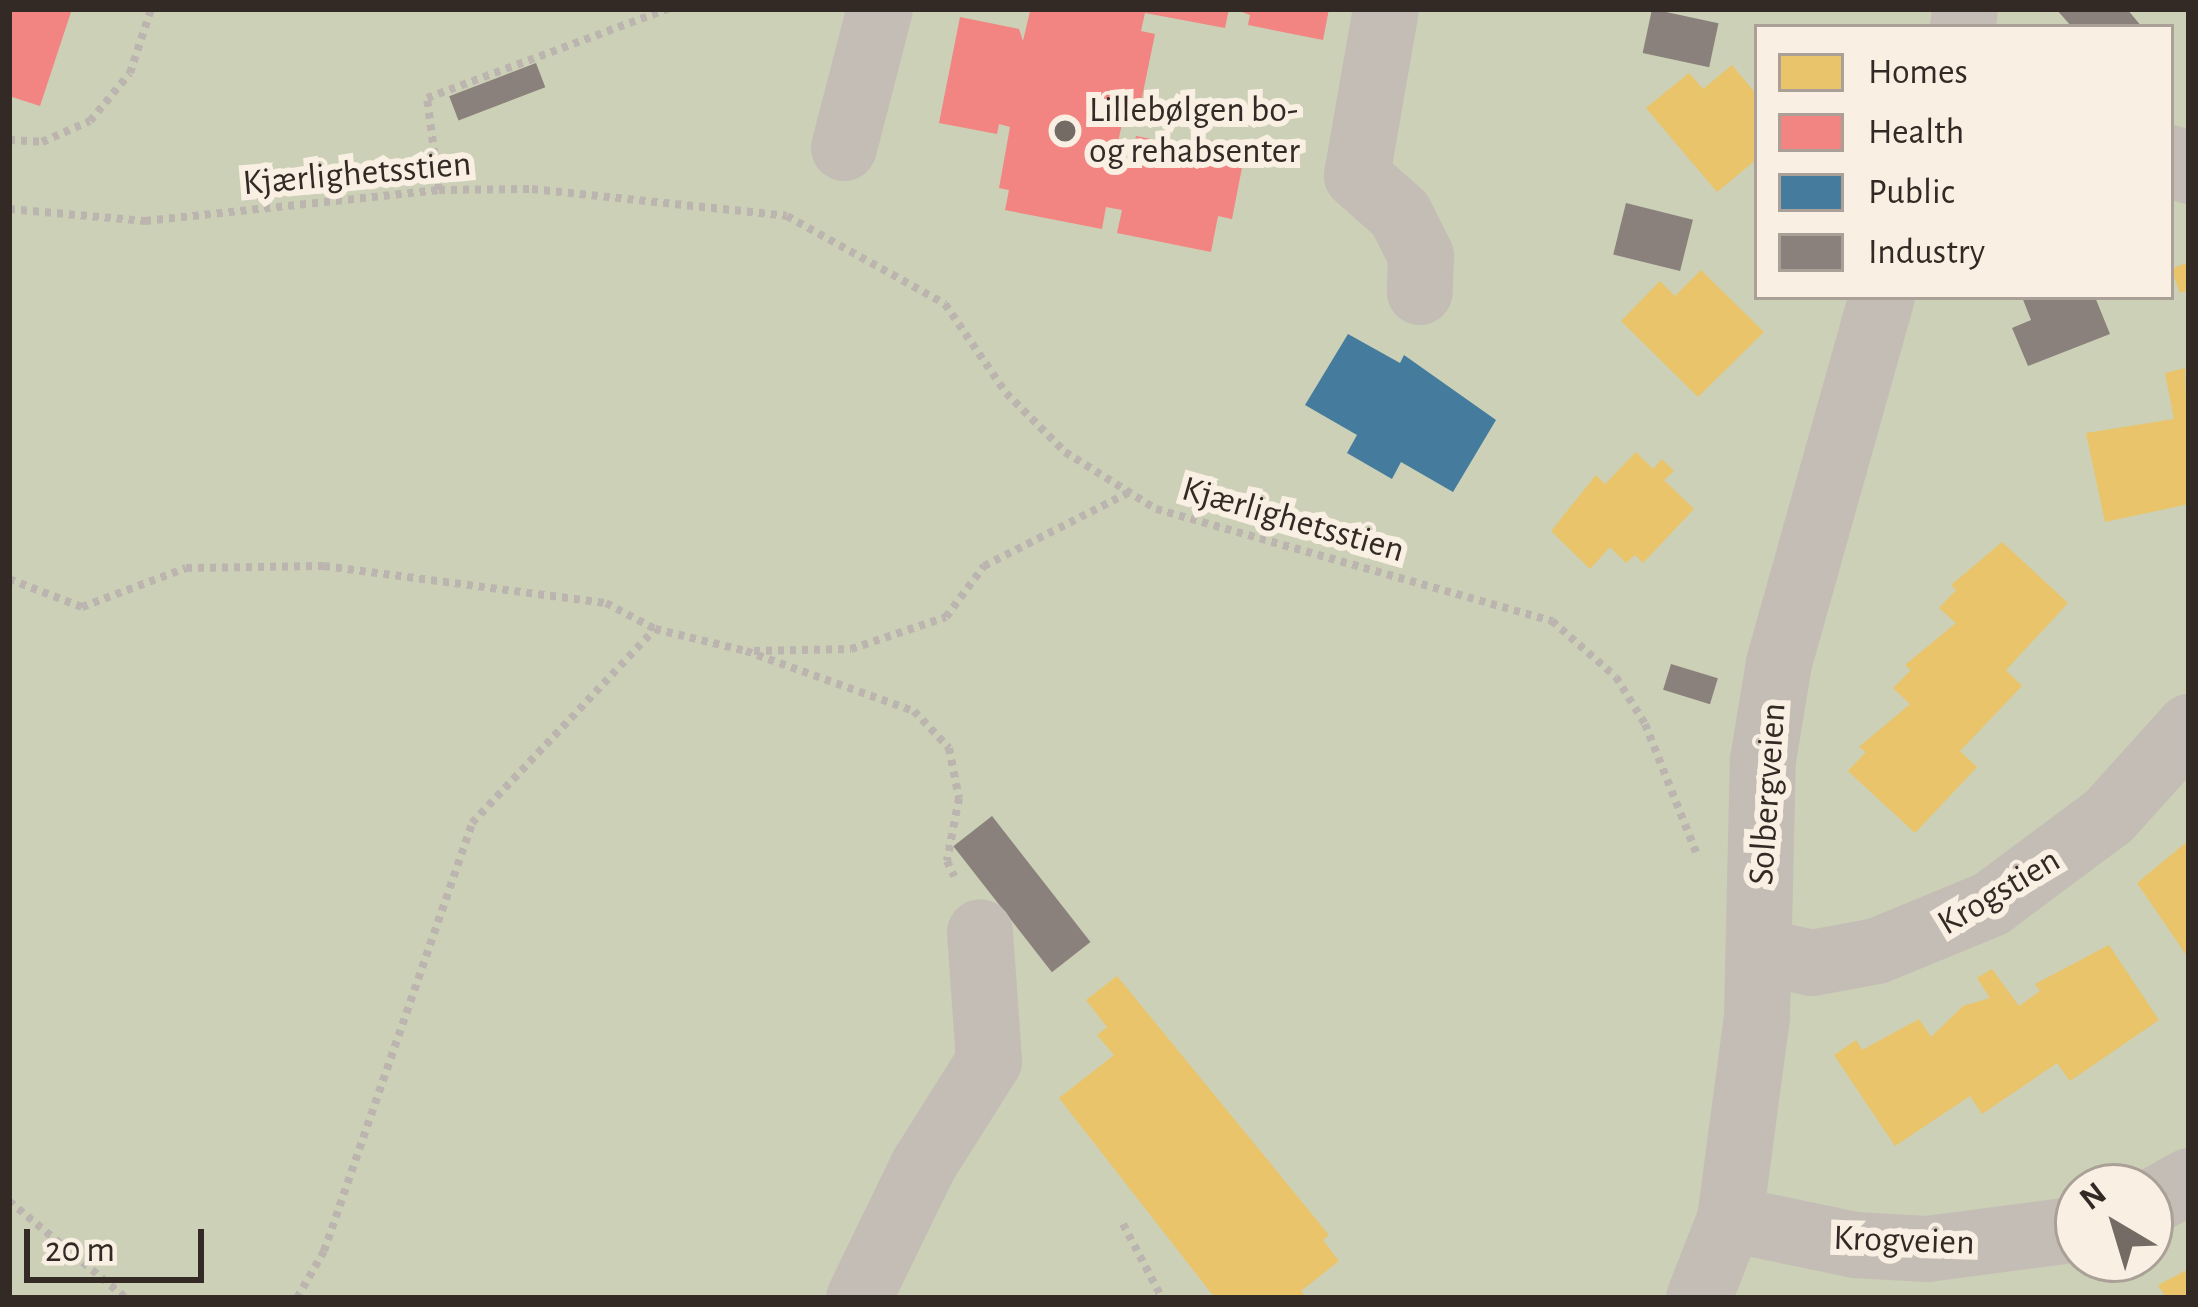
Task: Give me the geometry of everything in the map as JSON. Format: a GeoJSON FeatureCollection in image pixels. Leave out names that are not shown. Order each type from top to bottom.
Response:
{"type":"FeatureCollection","features":[{"type":"Feature","properties":{"kind":"street"},"geometry":{"type":"LineString","coordinates":[[844,148],[880,9]]}},
{"type":"Feature","properties":{"kind":"street"},"geometry":{"type":"LineString","coordinates":[[1386,9],[1357,176],[1400,214],[1421,256],[1420,292]]}},
{"type":"Feature","properties":{"kind":"street","name":"Solbergveien"},"geometry":{"type":"LineString","coordinates":[[1700,1298],[1730,1219],[1763,952],[1762,760],[1779,663],[1881,300]]}},
{"type":"Feature","properties":{"kind":"street","name":"Krogstien"},"geometry":{"type":"LineString","coordinates":[[1763,952],[1812,963],[1954,923],[2052,866],[2189,727]]}},
{"type":"Feature","properties":{"kind":"street"},"geometry":{"type":"LineString","coordinates":[[859,1298],[923,1166],[989,1060],[980,932]]}},
{"type":"Feature","properties":{"kind":"street","name":"Krogveien"},"geometry":{"type":"LineString","coordinates":[[1730,1219],[1855,1245],[1927,1249],[2054,1232]]}},
{"type":"Feature","properties":{"kind":"path"},"geometry":{"type":"LineString","coordinates":[[9,140],[42,142],[90,122],[130,74],[151,9]]}},
{"type":"Feature","properties":{"kind":"path"},"geometry":{"type":"LineString","coordinates":[[439,190],[428,98],[668,9]]}},
{"type":"Feature","properties":{"kind":"path","name":"Kjærlighetsstien"},"geometry":{"type":"LineString","coordinates":[[9,208],[146,221],[439,190],[532,189],[787,216],[945,304],[1006,393],[1065,452],[1156,509],[1552,621],[1616,677],[1635,708],[1697,857]]}},
{"type":"Feature","properties":{"kind":"path"},"geometry":{"type":"LineString","coordinates":[[746,651],[851,649],[946,617],[984,566],[1128,493]]}},
{"type":"Feature","properties":{"kind":"path"},"geometry":{"type":"LineString","coordinates":[[9,579],[82,607],[186,568],[324,566],[605,603],[655,629],[746,651],[914,711],[950,748],[959,799],[947,861],[980,932]]}},
{"type":"Feature","properties":{"kind":"path"},"geometry":{"type":"LineString","coordinates":[[298,1298],[324,1251],[472,823],[655,629]]}},
{"type":"Feature","properties":{"kind":"path"},"geometry":{"type":"LineString","coordinates":[[9,1201],[126,1298]]}},
{"type":"Feature","properties":{"kind":"path"},"geometry":{"type":"LineString","coordinates":[[1123,1224],[1162,1298]]}},
{"type":"Feature","properties":{"kind":"green space"},"geometry":{"type":"Polygon","coordinates":[[[9,9],[2189,9],[2189,1298],[9,1298],[9,9]]]}},
{"type":"Feature","properties":{"kind":"building: Homes"},"geometry":{"type":"Polygon","coordinates":[[[1732,65],[1754,91],[1754,161],[1717,192],[1646,108],[1689,73],[1703,89],[1732,65]]]}},
{"type":"Feature","properties":{"kind":"building: Homes"},"geometry":{"type":"Polygon","coordinates":[[[2189,262],[2189,290],[2180,293],[2174,268],[2189,262]]]}},
{"type":"Feature","properties":{"kind":"building: Homes"},"geometry":{"type":"Polygon","coordinates":[[[1701,270],[1764,332],[1698,397],[1621,321],[1660,281],[1675,296],[1701,270]]]}},
{"type":"Feature","properties":{"kind":"building: Homes"},"geometry":{"type":"Polygon","coordinates":[[[2185,368],[2189,504],[2105,522],[2086,433],[2174,419],[2165,373],[2185,368]]]}},
{"type":"Feature","properties":{"kind":"building: Homes"},"geometry":{"type":"Polygon","coordinates":[[[1636,452],[1653,469],[1662,459],[1674,471],[1664,480],[1694,509],[1643,563],[1635,555],[1626,563],[1610,547],[1590,569],[1551,531],[1596,475],[1605,484],[1636,452]]]}},
{"type":"Feature","properties":{"kind":"building: Homes"},"geometry":{"type":"Polygon","coordinates":[[[2002,542],[2068,603],[2006,670],[2022,686],[1960,751],[1977,767],[1915,833],[1848,771],[1866,752],[1859,747],[1910,704],[1893,688],[1911,670],[1905,665],[1956,623],[1939,608],[1956,590],[1951,585],[2002,542]]]}},
{"type":"Feature","properties":{"kind":"building: Homes"},"geometry":{"type":"Polygon","coordinates":[[[2189,840],[2189,959],[2137,883],[2189,840]]]}},
{"type":"Feature","properties":{"kind":"building: Homes"},"geometry":{"type":"Polygon","coordinates":[[[2109,945],[2159,1020],[2070,1081],[2057,1063],[1982,1114],[1970,1096],[1895,1146],[1834,1055],[1856,1040],[1862,1050],[1919,1019],[1931,1037],[1963,1006],[1990,998],[1977,978],[1992,969],[2019,1006],[2040,991],[2035,984],[2109,945]]]}},
{"type":"Feature","properties":{"kind":"building: Homes"},"geometry":{"type":"Polygon","coordinates":[[[1117,976],[1329,1235],[1323,1240],[1339,1261],[1301,1291],[1307,1298],[1215,1298],[1059,1098],[1114,1055],[1097,1035],[1107,1027],[1086,1000],[1117,976]]]}},
{"type":"Feature","properties":{"kind":"building: Homes"},"geometry":{"type":"Polygon","coordinates":[[[2189,1269],[2189,1298],[2166,1298],[2158,1285],[2174,1283],[2174,1277],[2189,1269]]]}},
{"type":"Feature","properties":{"kind":"building: Health"},"geometry":{"type":"Polygon","coordinates":[[[9,9],[72,9],[40,106],[9,96],[9,9]]]}},
{"type":"Feature","properties":{"kind":"building: Health","name":"Lillebølgen bo- og rehabsenter"},"geometry":{"type":"Polygon","coordinates":[[[1229,9],[1225,28],[1145,13],[1141,31],[1155,34],[1137,122],[1123,119],[1115,156],[1131,160],[1136,136],[1207,150],[1209,140],[1246,147],[1232,219],[1218,216],[1211,252],[1117,233],[1122,210],[1106,207],[1102,229],[1005,210],[1009,190],[999,188],[1010,127],[999,124],[997,134],[939,123],[960,17],[1019,29],[1023,41],[1030,11],[1229,9]]]}},
{"type":"Feature","properties":{"kind":"building: Health"},"geometry":{"type":"Polygon","coordinates":[[[1234,9],[1329,9],[1323,40],[1248,25],[1250,15],[1234,9]]]}},
{"type":"Feature","properties":{"kind":"building: Public"},"geometry":{"type":"Polygon","coordinates":[[[1348,334],[1400,363],[1404,355],[1496,420],[1453,492],[1401,462],[1392,479],[1347,453],[1357,435],[1305,405],[1348,334]]]}},
{"type":"Feature","properties":{"kind":"building: Industry"},"geometry":{"type":"Polygon","coordinates":[[[1652,9],[1719,23],[1709,67],[1643,53],[1652,9]]]}},
{"type":"Feature","properties":{"kind":"building: Industry"},"geometry":{"type":"Polygon","coordinates":[[[2056,9],[2127,9],[2140,24],[2069,24],[2056,9]]]}},
{"type":"Feature","properties":{"kind":"building: Industry"},"geometry":{"type":"Polygon","coordinates":[[[536,63],[545,87],[458,121],[449,96],[536,63]]]}},
{"type":"Feature","properties":{"kind":"building: Industry"},"geometry":{"type":"Polygon","coordinates":[[[1626,203],[1693,220],[1680,271],[1613,254],[1626,203]]]}},
{"type":"Feature","properties":{"kind":"building: Industry"},"geometry":{"type":"Polygon","coordinates":[[[2023,300],[2096,300],[2110,334],[2028,366],[2012,328],[2031,320],[2023,300]]]}},
{"type":"Feature","properties":{"kind":"building: Industry"},"geometry":{"type":"Polygon","coordinates":[[[1671,664],[1718,678],[1710,704],[1663,690],[1671,664]]]}},
{"type":"Feature","properties":{"kind":"building: Industry"},"geometry":{"type":"Polygon","coordinates":[[[992,816],[1091,942],[1052,972],[953,846],[992,816]]]}},
{"type":"Feature","properties":{"kind":"place","name":"Lillebølgen bo- og rehabsenter"},"geometry":{"type":"Point","coordinates":[1065,131]}}]}
